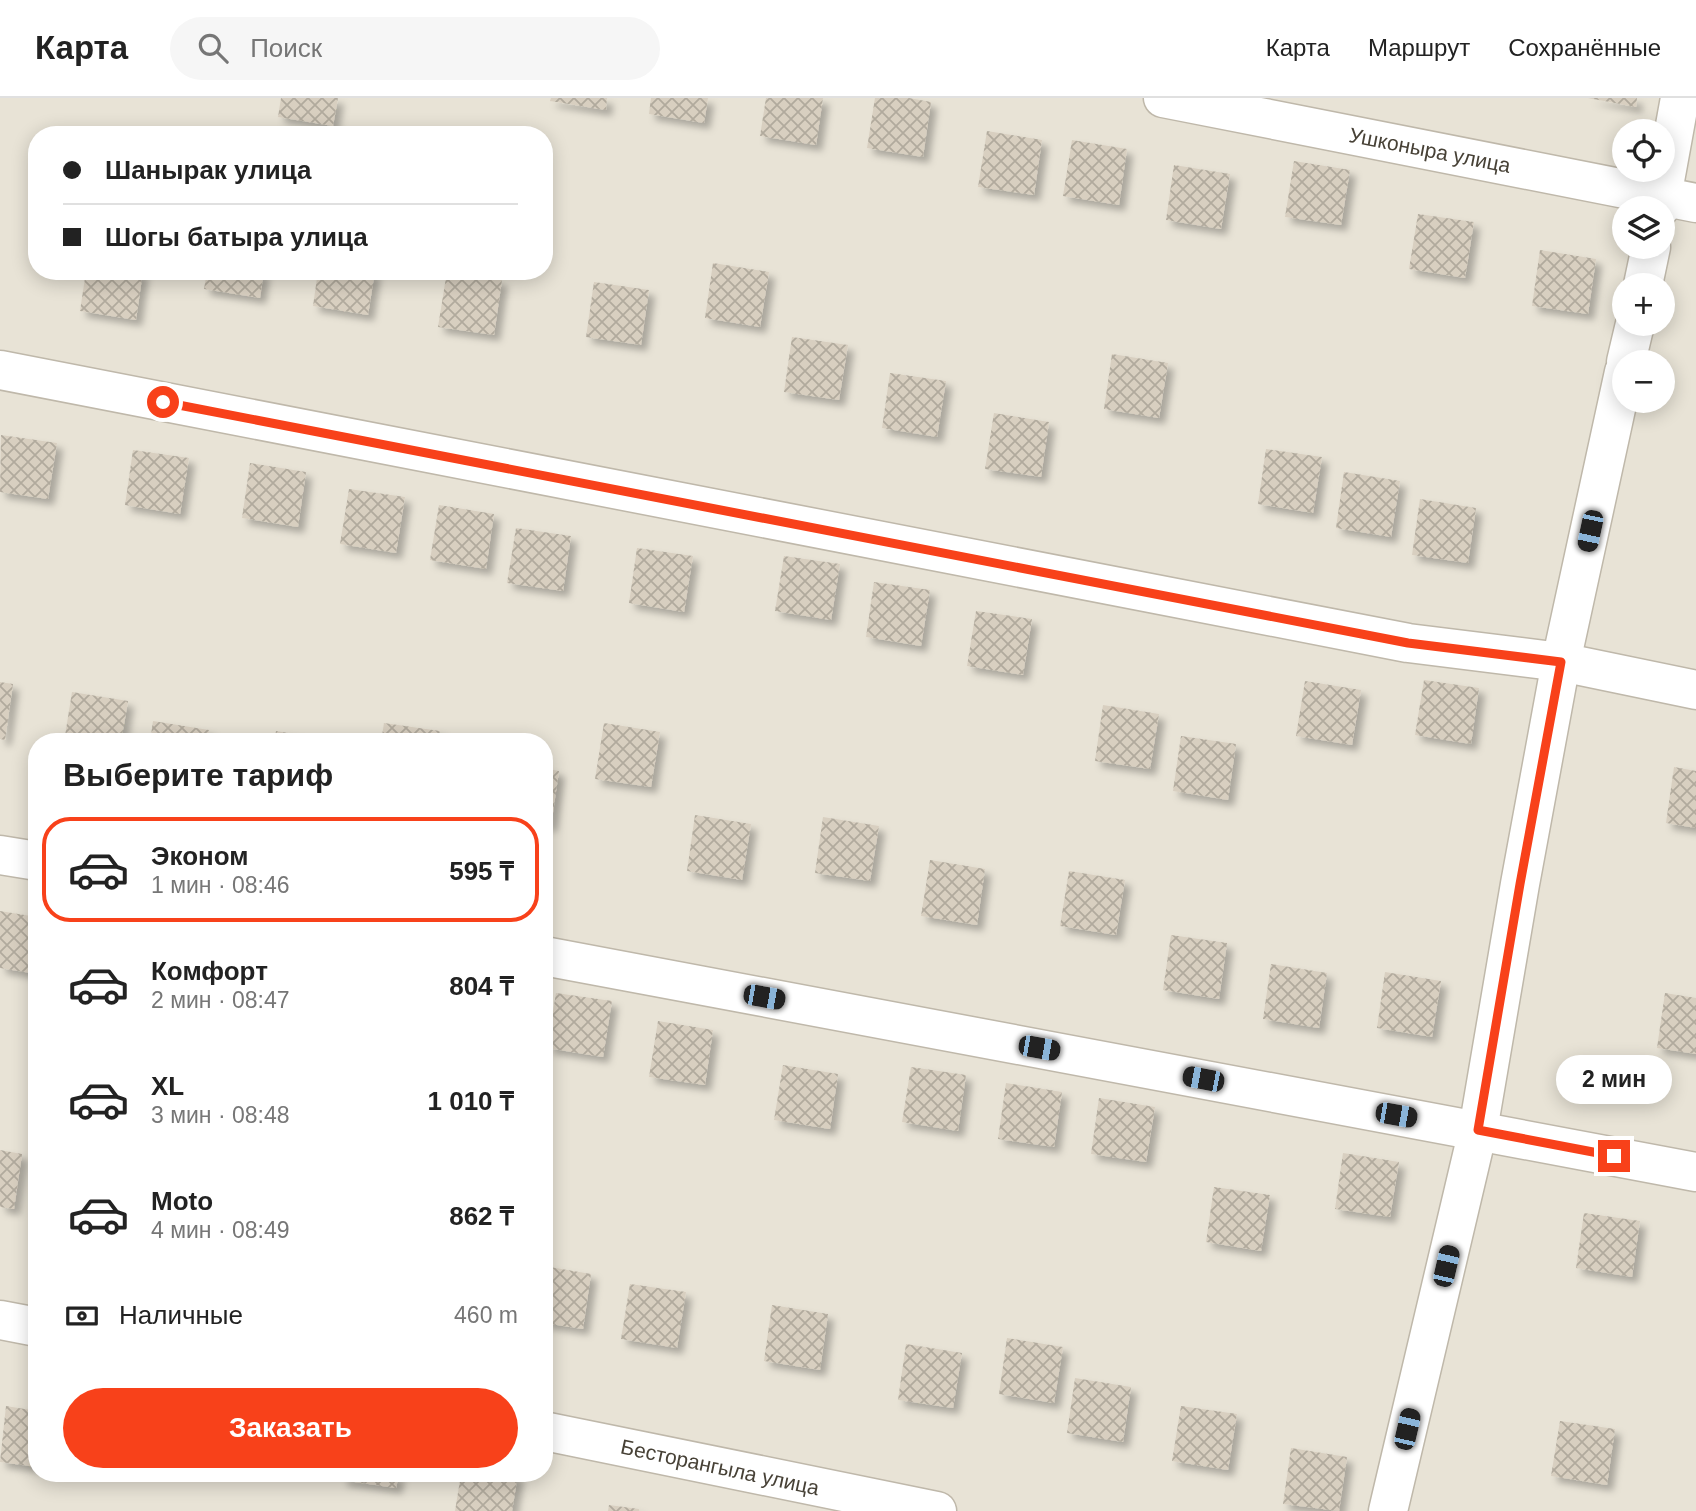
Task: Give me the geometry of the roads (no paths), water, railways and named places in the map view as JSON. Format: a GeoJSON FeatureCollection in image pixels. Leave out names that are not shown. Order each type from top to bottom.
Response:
{"type":"FeatureCollection","features":[{"type":"Feature","properties":{"kind":"street","name":"Ушконыра улица"},"geometry":{"type":"LineString","coordinates":[[1163,98],[1644,196]]}},
{"type":"Feature","properties":{"kind":"street"},"geometry":{"type":"LineString","coordinates":[[1673,196],[1680,98]]}},
{"type":"Feature","properties":{"kind":"street"},"geometry":{"type":"LineString","coordinates":[[0,370],[1408,643],[1561,662],[1696,690]]}},
{"type":"Feature","properties":{"kind":"street"},"geometry":{"type":"LineString","coordinates":[[1388,1511],[1478,1130],[1561,662],[1615,413]]}},
{"type":"Feature","properties":{"kind":"street"},"geometry":{"type":"LineString","coordinates":[[0,855],[28,860]]}},
{"type":"Feature","properties":{"kind":"street"},"geometry":{"type":"LineString","coordinates":[[553,958],[1696,1172]]}},
{"type":"Feature","properties":{"kind":"street"},"geometry":{"type":"LineString","coordinates":[[0,1320],[28,1325]]}},
{"type":"Feature","properties":{"kind":"street","name":"Бесторангыла улица"},"geometry":{"type":"LineString","coordinates":[[553,1433],[937,1511]]}}]}
